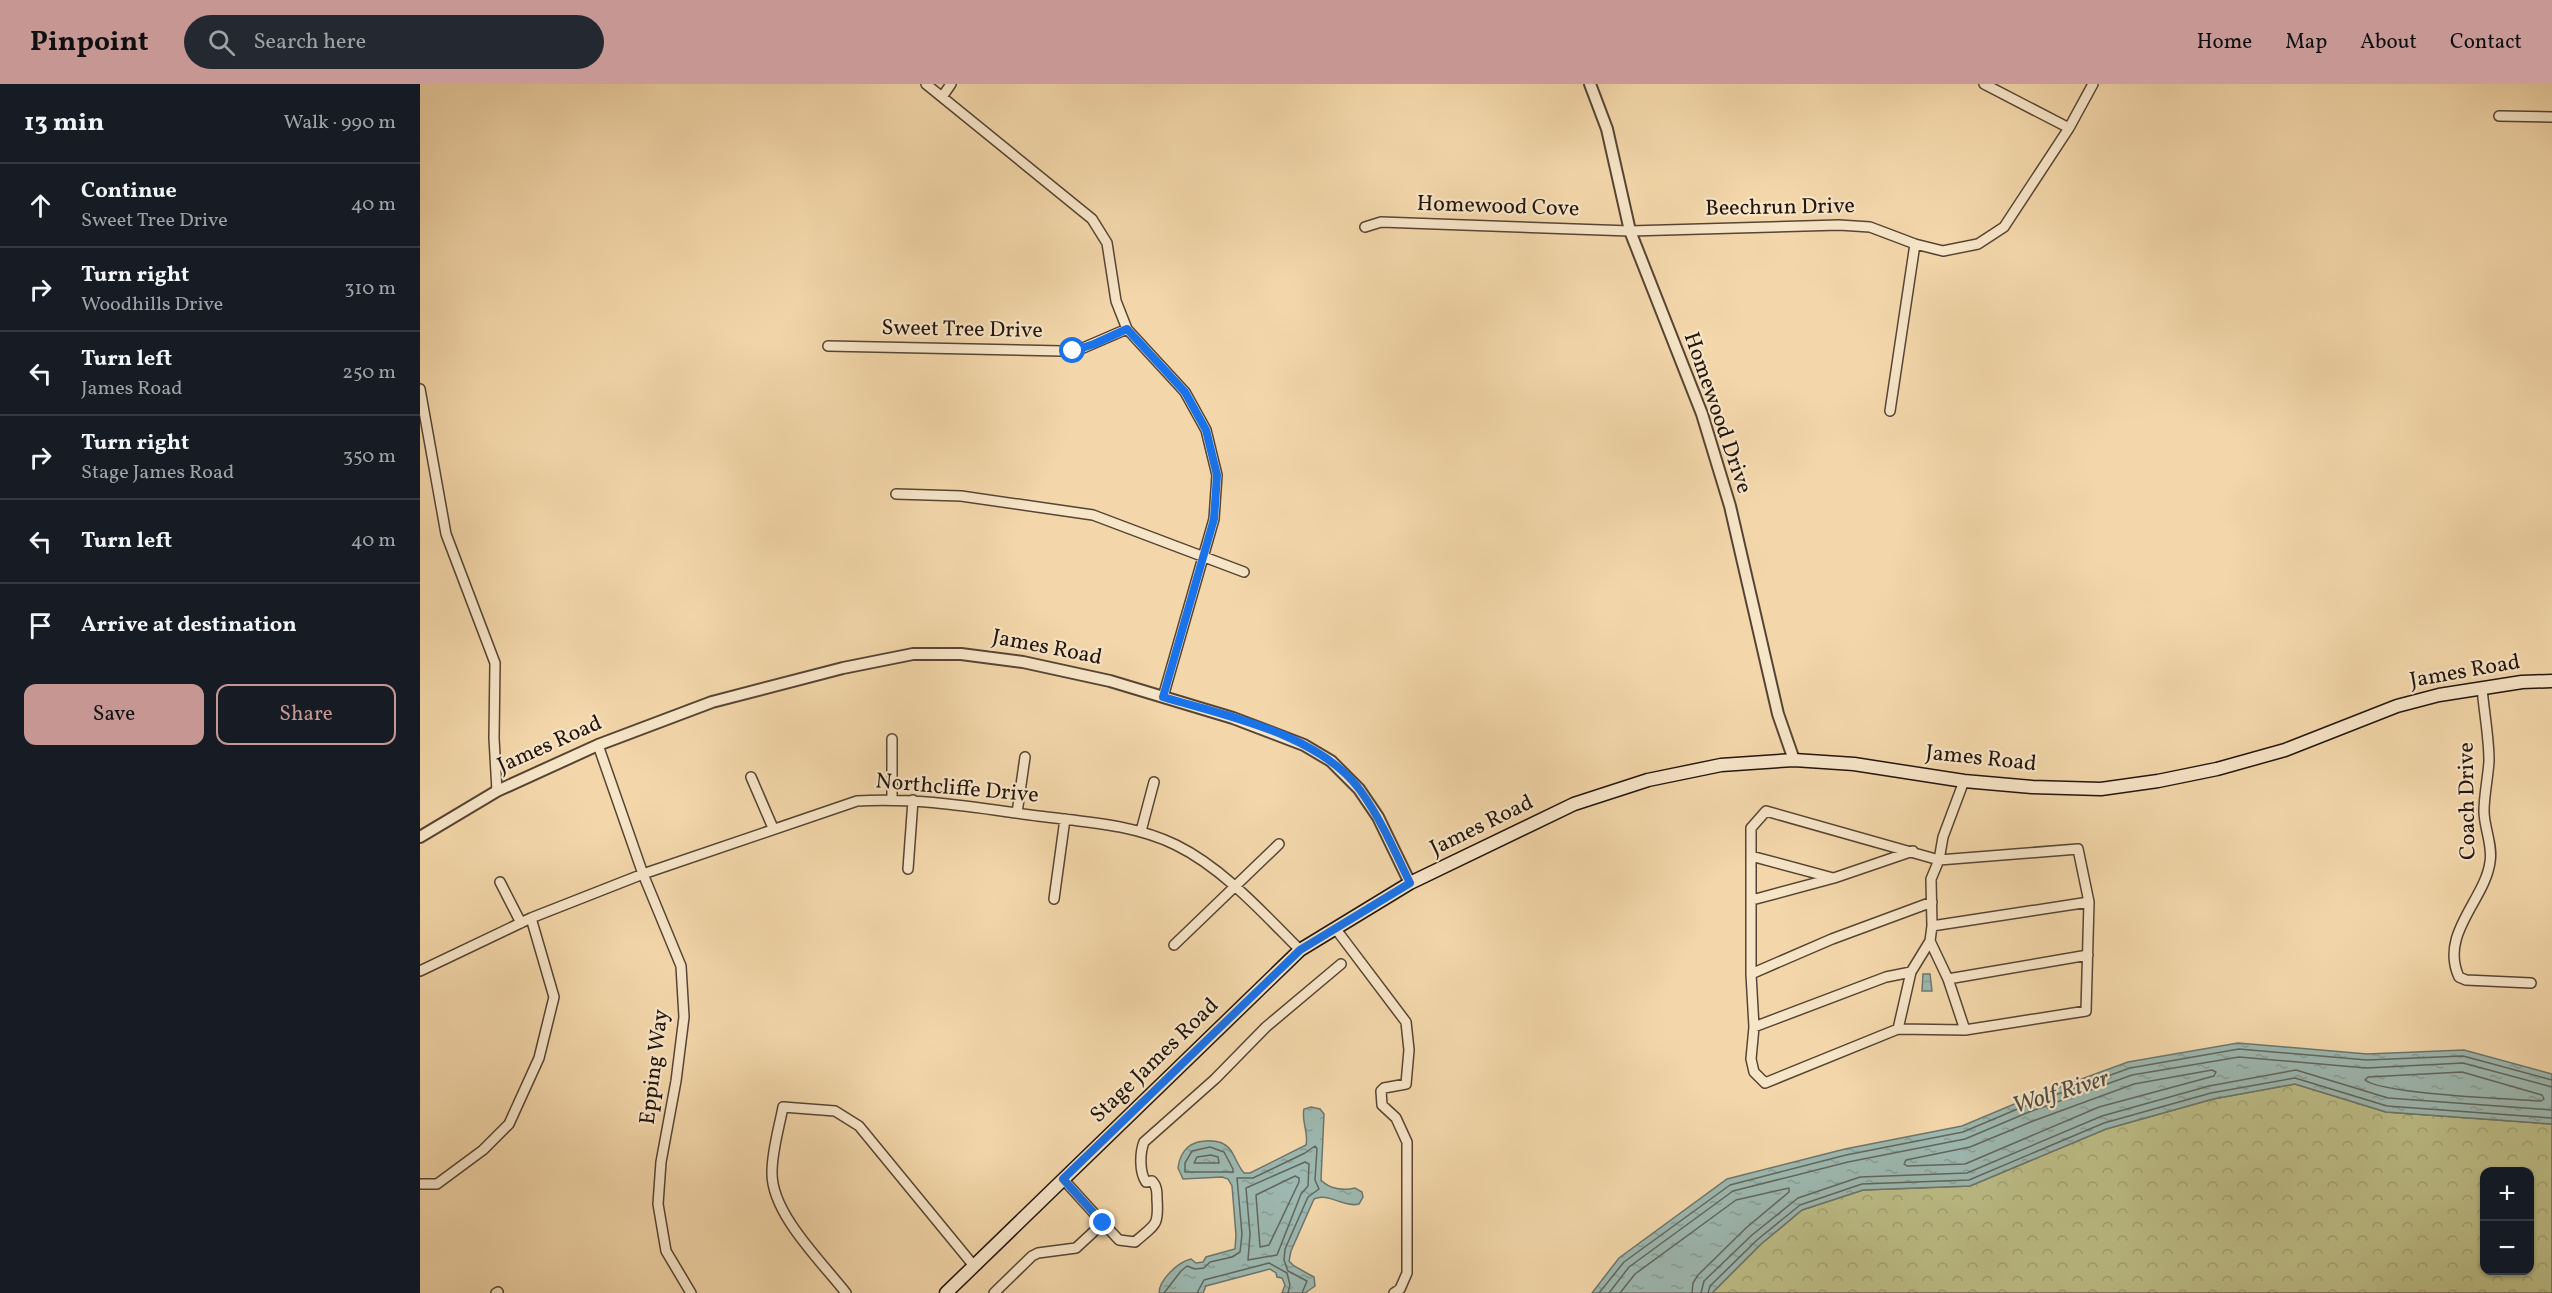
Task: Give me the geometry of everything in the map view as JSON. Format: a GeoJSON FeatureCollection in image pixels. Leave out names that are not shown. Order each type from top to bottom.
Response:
{"type":"FeatureCollection","features":[{"type":"Feature","properties":{"kind":"main road","name":"James Road"},"geometry":{"type":"LineString","coordinates":[[1410,883],[1574,804],[1648,780],[1721,765],[1794,760],[1854,764],[1964,781],[2032,787],[2101,789],[2158,781],[2217,769],[2285,750],[2397,706],[2482,688],[2552,681]]}},
{"type":"Feature","properties":{"kind":"main road","name":"Stage James Road"},"geometry":{"type":"LineString","coordinates":[[946,1293],[1300,950],[1410,883]]}},
{"type":"Feature","properties":{"kind":"street"},"geometry":{"type":"LineString","coordinates":[[926,84],[1092,219],[1107,243],[1116,301],[1127,329],[1185,392],[1206,430],[1217,475],[1214,519],[1163,697]]}},
{"type":"Feature","properties":{"kind":"street"},"geometry":{"type":"LineString","coordinates":[[942,97],[951,84]]}},
{"type":"Feature","properties":{"kind":"street","name":"Homewood Drive"},"geometry":{"type":"LineString","coordinates":[[1590,84],[1607,129],[1630,231],[1701,414],[1730,506],[1778,714],[1794,760]]}},
{"type":"Feature","properties":{"kind":"street"},"geometry":{"type":"LineString","coordinates":[[1984,84],[2069,128]]}},
{"type":"Feature","properties":{"kind":"street","name":"Beechrun Drive"},"geometry":{"type":"LineString","coordinates":[[1630,231],[1870,226],[1915,244],[1943,251],[1978,244],[2004,226],[2069,128],[2093,84]]}},
{"type":"Feature","properties":{"kind":"street"},"geometry":{"type":"LineString","coordinates":[[2499,116],[2552,117]]}},
{"type":"Feature","properties":{"kind":"street","name":"Homewood Cove"},"geometry":{"type":"LineString","coordinates":[[1365,226],[1381,222],[1630,231]]}},
{"type":"Feature","properties":{"kind":"street"},"geometry":{"type":"LineString","coordinates":[[1890,411],[1915,244]]}},
{"type":"Feature","properties":{"kind":"street","name":"Sweet Tree Drive"},"geometry":{"type":"LineString","coordinates":[[828,346],[1062,351],[1083,348],[1127,329]]}},
{"type":"Feature","properties":{"kind":"street"},"geometry":{"type":"LineString","coordinates":[[420,389],[446,534],[495,663],[494,738],[497,791]]}},
{"type":"Feature","properties":{"kind":"street"},"geometry":{"type":"LineString","coordinates":[[896,494],[961,496],[1093,515],[1244,572]]}},
{"type":"Feature","properties":{"kind":"street","name":"James Road"},"geometry":{"type":"LineString","coordinates":[[420,837],[497,791],[598,745],[712,702],[843,668],[913,654],[961,654],[1023,662],[1110,681],[1271,732],[1304,745],[1331,761],[1359,789],[1410,883]]}},
{"type":"Feature","properties":{"kind":"street","name":"Coach Drive"},"geometry":{"type":"LineString","coordinates":[[2482,688],[2489,758],[2484,811],[2491,860],[2485,884],[2466,912],[2460,930],[2454,958],[2455,969],[2459,977],[2466,980],[2531,983]]}},
{"type":"Feature","properties":{"kind":"street"},"geometry":{"type":"LineString","coordinates":[[892,739],[892,799]]}},
{"type":"Feature","properties":{"kind":"street","name":"Epping Way"},"geometry":{"type":"LineString","coordinates":[[598,745],[643,874],[681,966],[684,1017],[676,1082],[661,1162],[658,1204],[666,1251],[691,1293]]}},
{"type":"Feature","properties":{"kind":"street"},"geometry":{"type":"LineString","coordinates":[[1017,813],[1025,757]]}},
{"type":"Feature","properties":{"kind":"street"},"geometry":{"type":"LineString","coordinates":[[752,777],[773,828]]}},
{"type":"Feature","properties":{"kind":"street"},"geometry":{"type":"LineString","coordinates":[[1898,1029],[1911,972],[1930,941],[1931,879],[1939,860],[1943,837],[1964,781]]}},
{"type":"Feature","properties":{"kind":"street"},"geometry":{"type":"LineString","coordinates":[[1142,831],[1154,782]]}},
{"type":"Feature","properties":{"kind":"street","name":"Northcliffe Drive"},"geometry":{"type":"LineString","coordinates":[[420,971],[531,918],[643,874],[857,801],[892,799],[1065,819],[1142,831],[1177,846],[1236,886],[1300,950]]}},
{"type":"Feature","properties":{"kind":"street"},"geometry":{"type":"LineString","coordinates":[[908,869],[914,800]]}},
{"type":"Feature","properties":{"kind":"street"},"geometry":{"type":"LineString","coordinates":[[1766,811],[1939,860],[2078,849],[2089,902],[2086,1011],[1965,1030],[1898,1029],[1765,1083],[1754,1072],[1751,1059],[1754,1027],[1751,974],[1751,828],[1766,811]]}},
{"type":"Feature","properties":{"kind":"street"},"geometry":{"type":"LineString","coordinates":[[1054,899],[1065,819]]}},
{"type":"Feature","properties":{"kind":"street"},"geometry":{"type":"LineString","coordinates":[[1174,945],[1279,844]]}},
{"type":"Feature","properties":{"kind":"street"},"geometry":{"type":"LineString","coordinates":[[1752,900],[1834,878],[1913,851]]}},
{"type":"Feature","properties":{"kind":"street"},"geometry":{"type":"LineString","coordinates":[[1751,856],[1834,878]]}},
{"type":"Feature","properties":{"kind":"street"},"geometry":{"type":"LineString","coordinates":[[500,882],[520,923]]}},
{"type":"Feature","properties":{"kind":"street"},"geometry":{"type":"LineString","coordinates":[[1751,974],[1832,939],[1932,902]]}},
{"type":"Feature","properties":{"kind":"street"},"geometry":{"type":"LineString","coordinates":[[1932,926],[2089,902]]}},
{"type":"Feature","properties":{"kind":"street"},"geometry":{"type":"LineString","coordinates":[[420,1184],[437,1184],[483,1150],[508,1124],[539,1058],[554,997],[531,918]]}},
{"type":"Feature","properties":{"kind":"street"},"geometry":{"type":"LineString","coordinates":[[1335,928],[1406,1022],[1409,1050],[1406,1084],[1384,1088],[1381,1091],[1382,1105],[1396,1118],[1407,1142],[1407,1273],[1400,1289],[1394,1293]]}},
{"type":"Feature","properties":{"kind":"street"},"geometry":{"type":"LineString","coordinates":[[1930,941],[1948,979],[1965,1030]]}},
{"type":"Feature","properties":{"kind":"street"},"geometry":{"type":"LineString","coordinates":[[1948,979],[2088,955]]}},
{"type":"Feature","properties":{"kind":"street"},"geometry":{"type":"LineString","coordinates":[[1063,1179],[1119,1240],[1135,1242],[1158,1219],[1156,1185],[1152,1181],[1146,1182],[1142,1177],[1141,1150],[1144,1142],[1215,1079],[1266,1027],[1341,964]]}},
{"type":"Feature","properties":{"kind":"street"},"geometry":{"type":"LineString","coordinates":[[1754,1027],[1886,978],[1911,972]]}},
{"type":"Feature","properties":{"kind":"street"},"geometry":{"type":"LineString","coordinates":[[846,1293],[788,1219],[777,1201],[771,1173],[783,1107],[835,1111],[859,1126],[974,1266]]}},
{"type":"Feature","properties":{"kind":"street"},"geometry":{"type":"LineString","coordinates":[[994,1293],[1032,1256],[1038,1253],[1076,1248],[1103,1223]]}},
{"type":"Feature","properties":{"kind":"green space"},"geometry":{"type":"Polygon","coordinates":[[[2295,1084],[2386,1112],[2552,1124],[2552,1293],[1712,1293],[1761,1244],[1802,1210],[1863,1190],[1970,1186],[2106,1129],[2213,1099],[2295,1084]]]}},
{"type":"Feature","properties":{"kind":"water"},"geometry":{"type":"Polygon","coordinates":[[[1923,974],[1930,974],[1932,991],[1922,991],[1923,974]]]}},
{"type":"Feature","properties":{"kind":"water","name":"Wolf River"},"geometry":{"type":"Polygon","coordinates":[[[2238,1043],[2367,1054],[2464,1050],[2552,1074],[2552,1124],[2386,1112],[2295,1084],[2213,1099],[2106,1129],[1970,1186],[1863,1190],[1802,1210],[1761,1244],[1712,1293],[1592,1293],[1619,1258],[1727,1179],[1845,1149],[1962,1126],[2024,1100],[2128,1062],[2238,1043]]]}},
{"type":"Feature","properties":{"kind":"water"},"geometry":{"type":"Polygon","coordinates":[[[1311,1107],[1320,1109],[1324,1114],[1321,1180],[1337,1188],[1355,1188],[1362,1192],[1363,1197],[1359,1204],[1353,1205],[1325,1197],[1314,1199],[1291,1251],[1289,1261],[1314,1277],[1315,1286],[1305,1293],[1282,1293],[1285,1285],[1282,1278],[1277,1277],[1276,1273],[1270,1269],[1206,1286],[1203,1293],[1159,1293],[1162,1283],[1170,1272],[1186,1261],[1191,1259],[1196,1263],[1203,1262],[1206,1257],[1235,1249],[1232,1186],[1228,1179],[1222,1177],[1183,1179],[1178,1168],[1181,1156],[1186,1149],[1192,1144],[1203,1141],[1220,1142],[1229,1148],[1244,1173],[1250,1173],[1306,1145],[1307,1136],[1303,1114],[1304,1109],[1311,1107]]]}},
{"type":"Feature","properties":{"kind":"route"},"geometry":{"type":"LineString","coordinates":[[1073,351],[1127,329],[1185,392],[1206,430],[1217,475],[1214,519],[1163,697],[1271,732],[1304,745],[1331,761],[1359,789],[1378,817],[1410,883],[1300,950],[1063,1179],[1103,1223]]}}]}
